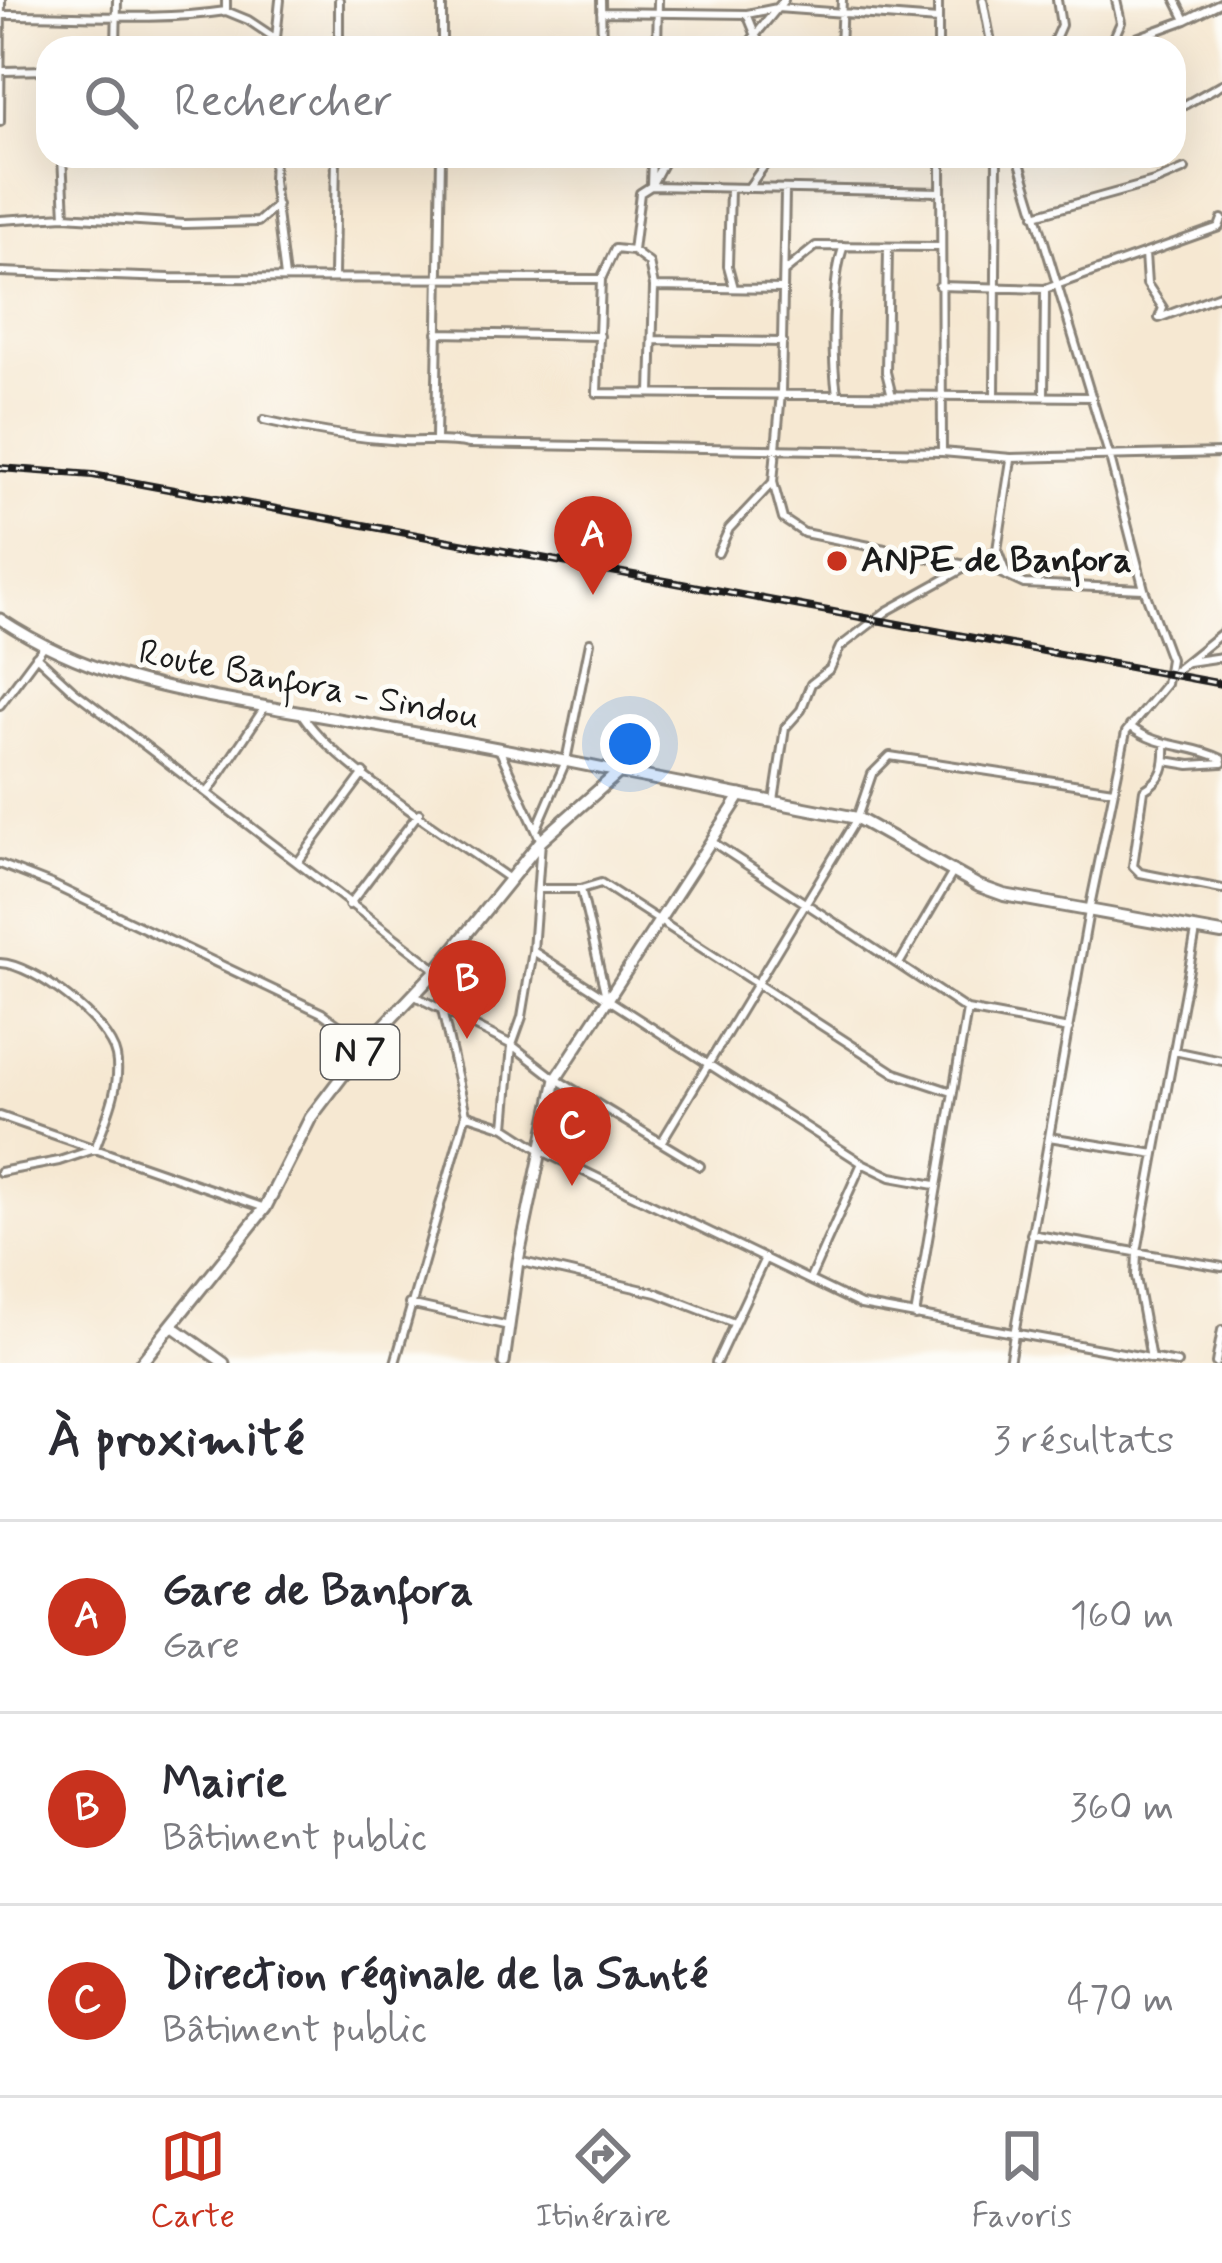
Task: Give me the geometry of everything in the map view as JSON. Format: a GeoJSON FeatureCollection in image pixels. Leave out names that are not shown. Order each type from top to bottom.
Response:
{"type":"FeatureCollection","features":[{"type":"Feature","properties":{"kind":"highway"},"geometry":{"type":"LineString","coordinates":[[619,772],[857,818],[993,892],[1222,934]]}},
{"type":"Feature","properties":{"kind":"highway","name":"N 7"},"geometry":{"type":"LineString","coordinates":[[141,1363],[265,1208],[311,1117],[366,1045],[437,970],[541,842],[619,772]]}},
{"type":"Feature","properties":{"kind":"main road","name":"Route Banfora - Sindou"},"geometry":{"type":"LineString","coordinates":[[0,619],[44,646],[122,678],[619,772]]}},
{"type":"Feature","properties":{"kind":"main road"},"geometry":{"type":"LineString","coordinates":[[504,1363],[518,1261],[556,1079],[741,795]]}},
{"type":"Feature","properties":{"kind":"main road"},"geometry":{"type":"LineString","coordinates":[[172,1326],[224,1363]]}},
{"type":"Feature","properties":{"kind":"street"},"geometry":{"type":"LineString","coordinates":[[0,122],[1,0]]}},
{"type":"Feature","properties":{"kind":"street"},"geometry":{"type":"LineString","coordinates":[[116,36],[117,0]]}},
{"type":"Feature","properties":{"kind":"street"},"geometry":{"type":"LineString","coordinates":[[226,0],[226,11]]}},
{"type":"Feature","properties":{"kind":"street"},"geometry":{"type":"LineString","coordinates":[[275,36],[280,0]]}},
{"type":"Feature","properties":{"kind":"street"},"geometry":{"type":"LineString","coordinates":[[339,0],[339,36]]}},
{"type":"Feature","properties":{"kind":"street"},"geometry":{"type":"LineString","coordinates":[[442,0],[442,36]]}},
{"type":"Feature","properties":{"kind":"street"},"geometry":{"type":"LineString","coordinates":[[602,0],[602,36]]}},
{"type":"Feature","properties":{"kind":"street"},"geometry":{"type":"LineString","coordinates":[[657,36],[658,0]]}},
{"type":"Feature","properties":{"kind":"street"},"geometry":{"type":"LineString","coordinates":[[747,14],[755,35],[784,0]]}},
{"type":"Feature","properties":{"kind":"street"},"geometry":{"type":"LineString","coordinates":[[841,36],[842,0]]}},
{"type":"Feature","properties":{"kind":"street"},"geometry":{"type":"LineString","coordinates":[[938,0],[938,36]]}},
{"type":"Feature","properties":{"kind":"street"},"geometry":{"type":"LineString","coordinates":[[983,0],[990,36]]}},
{"type":"Feature","properties":{"kind":"street"},"geometry":{"type":"LineString","coordinates":[[1057,0],[1061,25],[1057,36]]}},
{"type":"Feature","properties":{"kind":"street"},"geometry":{"type":"LineString","coordinates":[[1116,0],[1121,22],[1118,36]]}},
{"type":"Feature","properties":{"kind":"street"},"geometry":{"type":"LineString","coordinates":[[1176,0],[1186,20]]}},
{"type":"Feature","properties":{"kind":"street"},"geometry":{"type":"LineString","coordinates":[[1142,36],[1222,2]]}},
{"type":"Feature","properties":{"kind":"street"},"geometry":{"type":"LineString","coordinates":[[601,12],[747,14],[777,8],[938,20]]}},
{"type":"Feature","properties":{"kind":"street"},"geometry":{"type":"LineString","coordinates":[[1,15],[163,20],[226,11],[272,36]]}},
{"type":"Feature","properties":{"kind":"street"},"geometry":{"type":"LineString","coordinates":[[1,71],[36,70]]}},
{"type":"Feature","properties":{"kind":"street"},"geometry":{"type":"LineString","coordinates":[[1186,104],[1222,84]]}},
{"type":"Feature","properties":{"kind":"street"},"geometry":{"type":"LineString","coordinates":[[63,168],[65,216]]}},
{"type":"Feature","properties":{"kind":"street"},"geometry":{"type":"LineString","coordinates":[[275,168],[285,277]]}},
{"type":"Feature","properties":{"kind":"street"},"geometry":{"type":"LineString","coordinates":[[334,276],[336,168]]}},
{"type":"Feature","properties":{"kind":"street"},"geometry":{"type":"LineString","coordinates":[[436,438],[441,168]]}},
{"type":"Feature","properties":{"kind":"street"},"geometry":{"type":"LineString","coordinates":[[651,186],[652,168]]}},
{"type":"Feature","properties":{"kind":"street"},"geometry":{"type":"LineString","coordinates":[[633,251],[640,193],[651,186],[661,168]]}},
{"type":"Feature","properties":{"kind":"street"},"geometry":{"type":"LineString","coordinates":[[748,188],[762,168]]}},
{"type":"Feature","properties":{"kind":"street"},"geometry":{"type":"LineString","coordinates":[[941,168],[942,452]]}},
{"type":"Feature","properties":{"kind":"street"},"geometry":{"type":"LineString","coordinates":[[995,394],[997,168]]}},
{"type":"Feature","properties":{"kind":"street"},"geometry":{"type":"LineString","coordinates":[[1021,168],[1110,458],[1144,589],[1170,659],[1170,675]]}},
{"type":"Feature","properties":{"kind":"street"},"geometry":{"type":"LineString","coordinates":[[1035,215],[1185,169]]}},
{"type":"Feature","properties":{"kind":"street"},"geometry":{"type":"LineString","coordinates":[[651,186],[940,191]]}},
{"type":"Feature","properties":{"kind":"street"},"geometry":{"type":"LineString","coordinates":[[730,188],[728,266],[734,288]]}},
{"type":"Feature","properties":{"kind":"street"},"geometry":{"type":"LineString","coordinates":[[785,191],[782,393],[773,482],[783,518],[804,533],[996,572],[1024,584],[1144,589]]}},
{"type":"Feature","properties":{"kind":"street"},"geometry":{"type":"LineString","coordinates":[[0,220],[65,216],[184,224],[258,222],[277,205]]}},
{"type":"Feature","properties":{"kind":"street"},"geometry":{"type":"LineString","coordinates":[[939,286],[1045,289],[1220,227],[1222,219]]}},
{"type":"Feature","properties":{"kind":"street"},"geometry":{"type":"LineString","coordinates":[[784,272],[816,246],[940,247]]}},
{"type":"Feature","properties":{"kind":"street"},"geometry":{"type":"LineString","coordinates":[[838,394],[836,264],[844,246]]}},
{"type":"Feature","properties":{"kind":"street"},"geometry":{"type":"LineString","coordinates":[[888,247],[886,372],[892,394]]}},
{"type":"Feature","properties":{"kind":"street"},"geometry":{"type":"LineString","coordinates":[[651,394],[654,286],[649,263],[633,251],[615,249],[601,279],[597,393],[651,394],[995,394],[1092,397]]}},
{"type":"Feature","properties":{"kind":"street"},"geometry":{"type":"LineString","coordinates":[[1145,254],[1147,284],[1162,308],[1159,319],[1222,295]]}},
{"type":"Feature","properties":{"kind":"street"},"geometry":{"type":"LineString","coordinates":[[0,272],[170,278],[601,279]]}},
{"type":"Feature","properties":{"kind":"street"},"geometry":{"type":"LineString","coordinates":[[654,286],[783,289]]}},
{"type":"Feature","properties":{"kind":"street"},"geometry":{"type":"LineString","coordinates":[[1044,395],[1045,289]]}},
{"type":"Feature","properties":{"kind":"street"},"geometry":{"type":"LineString","coordinates":[[437,333],[599,336]]}},
{"type":"Feature","properties":{"kind":"street"},"geometry":{"type":"LineString","coordinates":[[653,340],[783,342]]}},
{"type":"Feature","properties":{"kind":"street"},"geometry":{"type":"LineString","coordinates":[[264,420],[324,434],[407,441],[436,438],[469,444],[942,452],[1012,458],[1222,454]]}},
{"type":"Feature","properties":{"kind":"street"},"geometry":{"type":"LineString","coordinates":[[1008,579],[997,550],[1012,458]]}},
{"type":"Feature","properties":{"kind":"street"},"geometry":{"type":"LineString","coordinates":[[718,553],[729,530],[773,482]]}},
{"type":"Feature","properties":{"kind":"street"},"geometry":{"type":"LineString","coordinates":[[774,801],[785,728],[801,710],[811,684],[830,669],[840,647],[887,611],[997,550]]}},
{"type":"Feature","properties":{"kind":"street"},"geometry":{"type":"LineString","coordinates":[[1009,1363],[1090,910],[1130,726],[1159,695],[1170,675],[1222,633]]}},
{"type":"Feature","properties":{"kind":"street"},"geometry":{"type":"LineString","coordinates":[[536,828],[566,761],[590,642]]}},
{"type":"Feature","properties":{"kind":"street"},"geometry":{"type":"LineString","coordinates":[[0,705],[44,646]]}},
{"type":"Feature","properties":{"kind":"street"},"geometry":{"type":"LineString","coordinates":[[36,656],[74,692],[437,970],[466,1114],[394,1363]]}},
{"type":"Feature","properties":{"kind":"street"},"geometry":{"type":"LineString","coordinates":[[1185,663],[1222,657]]}},
{"type":"Feature","properties":{"kind":"street"},"geometry":{"type":"LineString","coordinates":[[208,792],[265,707]]}},
{"type":"Feature","properties":{"kind":"street"},"geometry":{"type":"LineString","coordinates":[[301,712],[311,728],[364,773],[508,878]]}},
{"type":"Feature","properties":{"kind":"street"},"geometry":{"type":"LineString","coordinates":[[1130,726],[1146,740],[1205,750],[1222,761]]}},
{"type":"Feature","properties":{"kind":"street"},"geometry":{"type":"LineString","coordinates":[[1165,743],[1158,782],[1144,790],[1133,866],[1140,873],[1222,889]]}},
{"type":"Feature","properties":{"kind":"street"},"geometry":{"type":"LineString","coordinates":[[500,751],[541,842],[533,951],[512,1046],[505,1127]]}},
{"type":"Feature","properties":{"kind":"street"},"geometry":{"type":"LineString","coordinates":[[662,1141],[857,818],[872,774],[890,755],[1114,790]]}},
{"type":"Feature","properties":{"kind":"street"},"geometry":{"type":"LineString","coordinates":[[1164,760],[1190,765],[1222,761]]}},
{"type":"Feature","properties":{"kind":"street"},"geometry":{"type":"LineString","coordinates":[[298,862],[364,773]]}},
{"type":"Feature","properties":{"kind":"street"},"geometry":{"type":"LineString","coordinates":[[350,905],[418,813]]}},
{"type":"Feature","properties":{"kind":"street"},"geometry":{"type":"LineString","coordinates":[[711,842],[967,1010],[1070,1029]]}},
{"type":"Feature","properties":{"kind":"street"},"geometry":{"type":"LineString","coordinates":[[0,864],[322,1013],[366,1045]]}},
{"type":"Feature","properties":{"kind":"street"},"geometry":{"type":"LineString","coordinates":[[899,964],[953,872]]}},
{"type":"Feature","properties":{"kind":"street"},"geometry":{"type":"LineString","coordinates":[[538,890],[581,889],[601,883],[896,1073],[952,1092]]}},
{"type":"Feature","properties":{"kind":"street"},"geometry":{"type":"LineString","coordinates":[[581,889],[607,1001]]}},
{"type":"Feature","properties":{"kind":"street"},"geometry":{"type":"LineString","coordinates":[[1151,1359],[1136,1277],[1137,1252],[1197,929]]}},
{"type":"Feature","properties":{"kind":"street"},"geometry":{"type":"LineString","coordinates":[[533,951],[862,1163],[891,1177],[935,1185]]}},
{"type":"Feature","properties":{"kind":"street"},"geometry":{"type":"LineString","coordinates":[[0,963],[18,965],[64,994],[112,1042],[116,1082],[95,1149]]}},
{"type":"Feature","properties":{"kind":"street"},"geometry":{"type":"LineString","coordinates":[[412,995],[512,1046],[556,1079],[700,1166]]}},
{"type":"Feature","properties":{"kind":"street"},"geometry":{"type":"LineString","coordinates":[[915,1316],[967,1010]]}},
{"type":"Feature","properties":{"kind":"street"},"geometry":{"type":"LineString","coordinates":[[1174,1051],[1222,1061]]}},
{"type":"Feature","properties":{"kind":"street"},"geometry":{"type":"LineString","coordinates":[[466,1114],[505,1127],[542,1151],[861,1305],[1177,1363]]}},
{"type":"Feature","properties":{"kind":"street"},"geometry":{"type":"LineString","coordinates":[[0,1116],[265,1208]]}},
{"type":"Feature","properties":{"kind":"street"},"geometry":{"type":"LineString","coordinates":[[1048,1137],[1155,1154]]}},
{"type":"Feature","properties":{"kind":"street"},"geometry":{"type":"LineString","coordinates":[[0,1172],[95,1149]]}},
{"type":"Feature","properties":{"kind":"street"},"geometry":{"type":"LineString","coordinates":[[810,1280],[862,1163]]}},
{"type":"Feature","properties":{"kind":"street"},"geometry":{"type":"LineString","coordinates":[[1031,1234],[1222,1267]]}},
{"type":"Feature","properties":{"kind":"street"},"geometry":{"type":"LineString","coordinates":[[716,1363],[765,1258]]}},
{"type":"Feature","properties":{"kind":"street"},"geometry":{"type":"LineString","coordinates":[[518,1261],[657,1293],[734,1323]]}},
{"type":"Feature","properties":{"kind":"street"},"geometry":{"type":"LineString","coordinates":[[409,1304],[509,1326]]}},
{"type":"Feature","properties":{"kind":"street"},"geometry":{"type":"LineString","coordinates":[[1216,1363],[1222,1330]]}},
{"type":"Feature","properties":{"kind":"railway"},"geometry":{"type":"LineString","coordinates":[[0,468],[93,475],[1222,684]]}},
{"type":"Feature","properties":{"kind":"place","name":"ANPE de Banfora"},"geometry":{"type":"Point","coordinates":[837,561]}},
{"type":"Feature","properties":{"kind":"place","name":"Gare de Banfora"},"geometry":{"type":"Point","coordinates":[593,595]}},
{"type":"Feature","properties":{"kind":"place","name":"Mairie"},"geometry":{"type":"Point","coordinates":[467,1039]}},
{"type":"Feature","properties":{"kind":"place","name":"Direction réginale de la Santé"},"geometry":{"type":"Point","coordinates":[572,1186]}}]}
